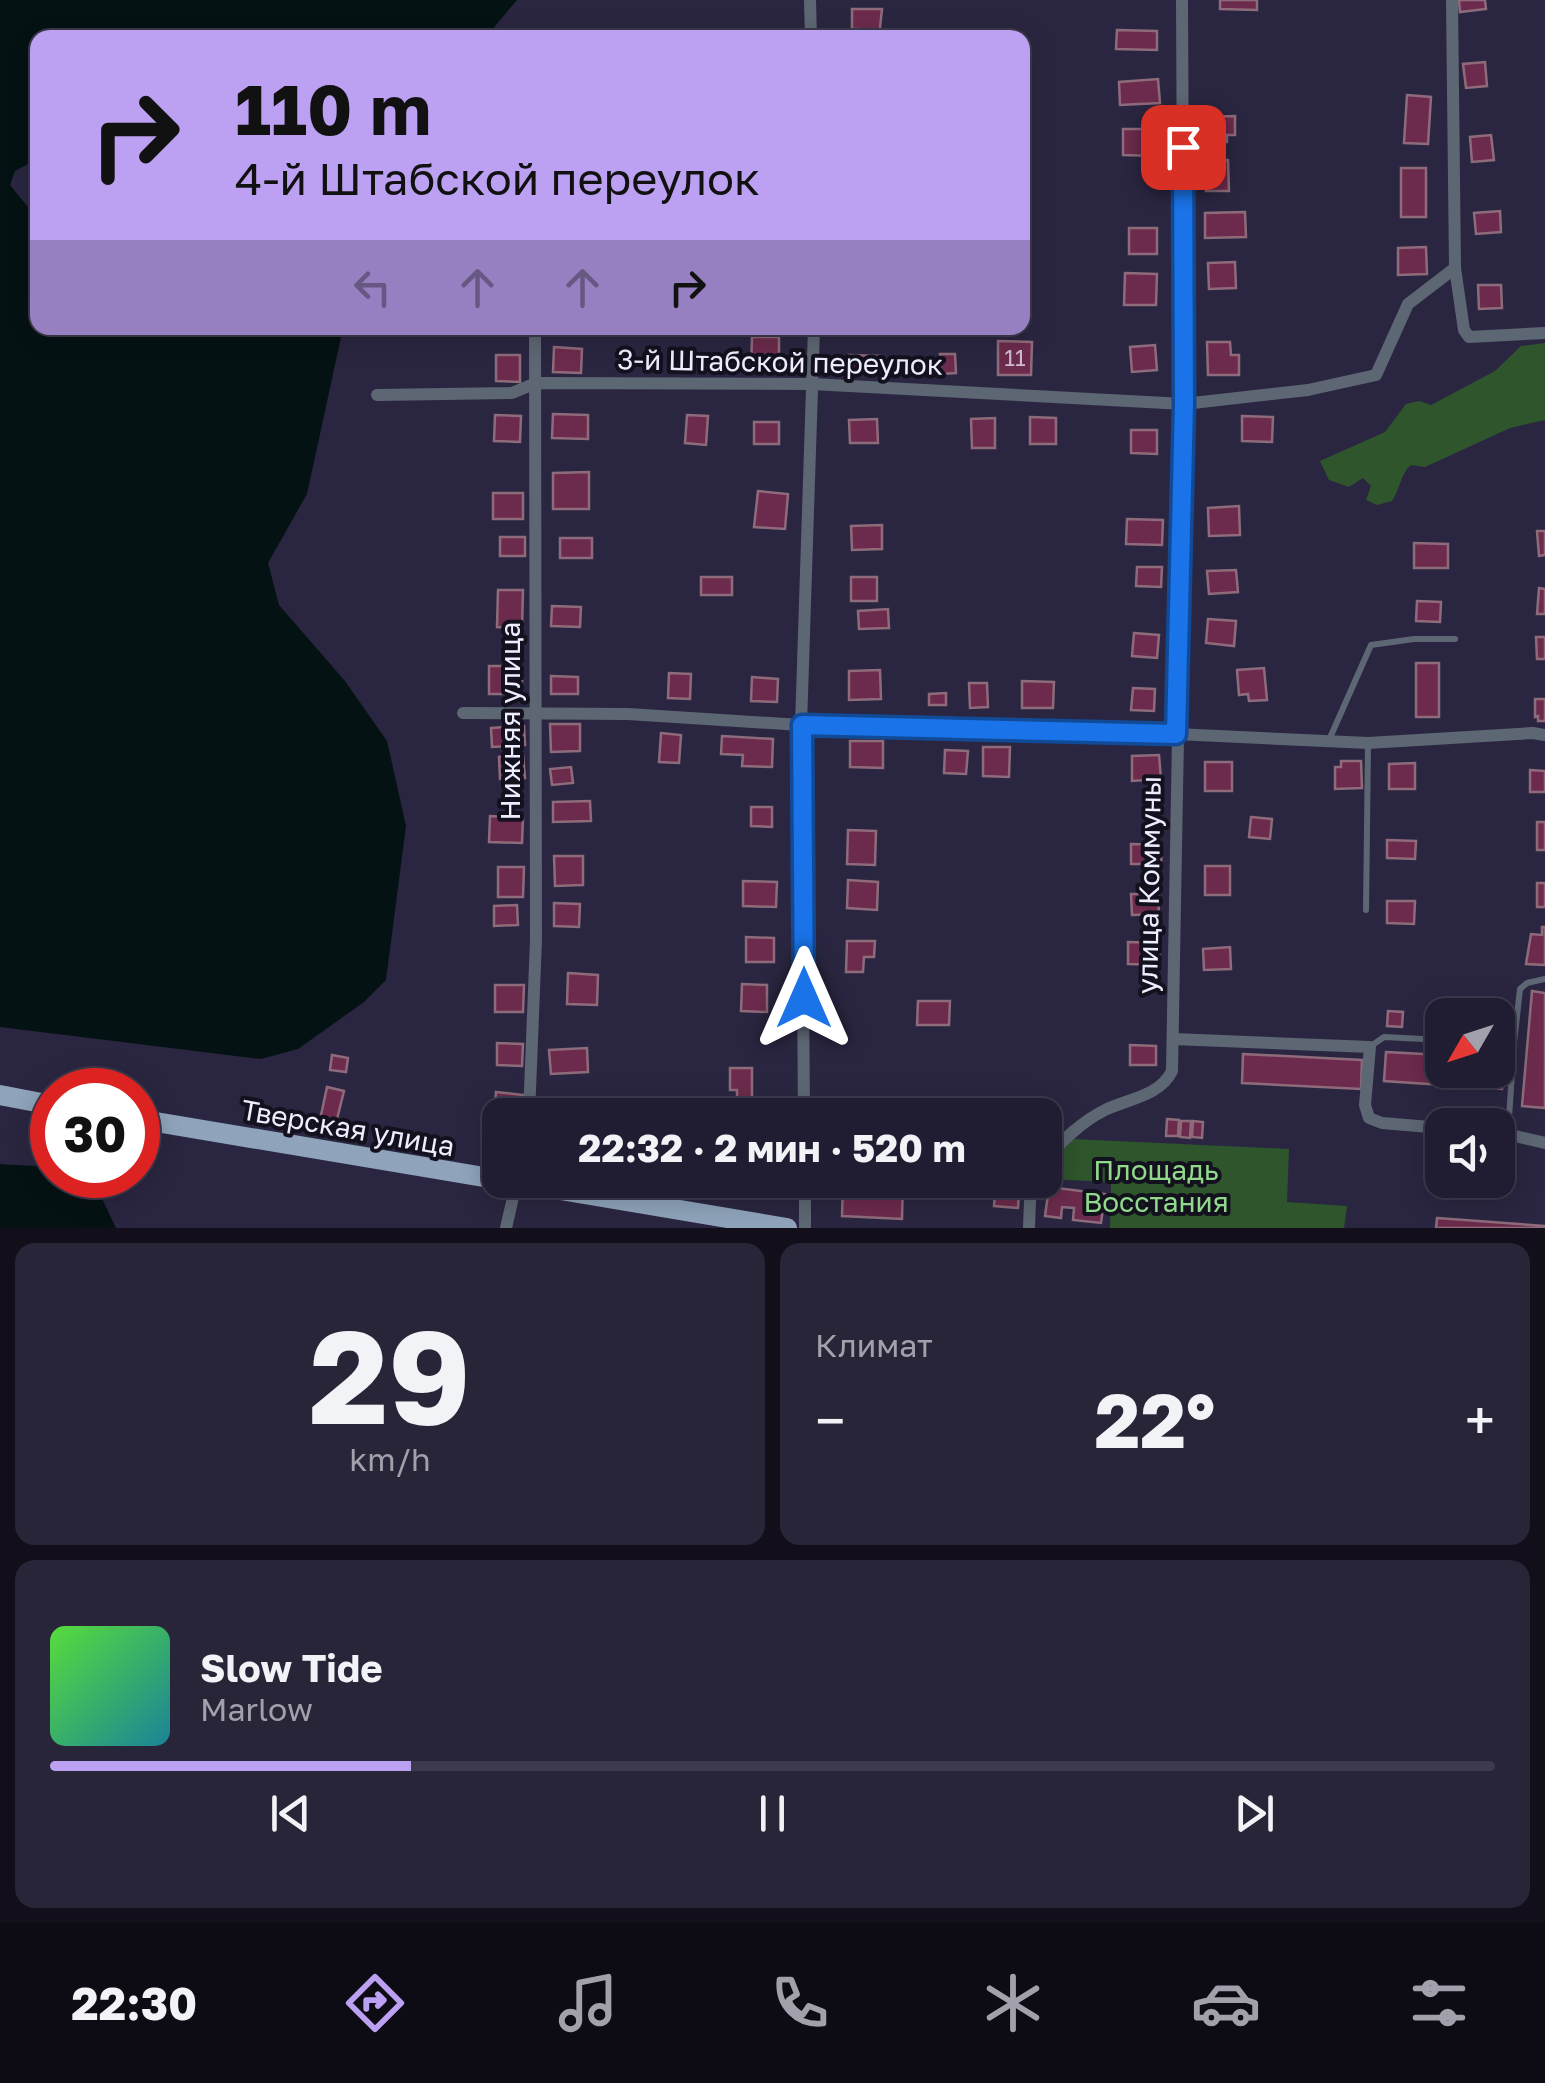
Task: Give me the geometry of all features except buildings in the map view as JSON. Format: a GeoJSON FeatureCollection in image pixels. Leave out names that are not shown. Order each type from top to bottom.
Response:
{"type":"FeatureCollection","features":[{"type":"Feature","properties":{"kind":"main road"},"geometry":{"type":"LineString","coordinates":[[0,1096],[30,1101]]}},
{"type":"Feature","properties":{"kind":"main road","name":"Тверская улица"},"geometry":{"type":"LineString","coordinates":[[160,1123],[482,1176]]}},
{"type":"Feature","properties":{"kind":"main road","name":"Тверская улица"},"geometry":{"type":"LineString","coordinates":[[610,1198],[787,1228]]}},
{"type":"Feature","properties":{"kind":"street"},"geometry":{"type":"LineString","coordinates":[[810,0],[811,30]]}},
{"type":"Feature","properties":{"kind":"street","name":"улица Коммуны"},"geometry":{"type":"LineString","coordinates":[[1062,1144],[1094,1117],[1150,1092],[1168,1080],[1172,1071],[1184,404],[1182,0]]}},
{"type":"Feature","properties":{"kind":"street"},"geometry":{"type":"LineString","coordinates":[[1452,0],[1455,268],[1464,330],[1469,337],[1545,333]]}},
{"type":"Feature","properties":{"kind":"street","name":"3-й Штабской переулок"},"geometry":{"type":"LineString","coordinates":[[376,396],[512,393],[536,383],[812,384],[1184,404],[1308,390],[1376,375],[1408,304],[1455,268]]}},
{"type":"Feature","properties":{"kind":"street","name":"Нижняя улица"},"geometry":{"type":"LineString","coordinates":[[530,1098],[536,940],[535,335]]}},
{"type":"Feature","properties":{"kind":"street"},"geometry":{"type":"LineString","coordinates":[[804,1098],[802,725],[814,335]]}},
{"type":"Feature","properties":{"kind":"street"},"geometry":{"type":"LineString","coordinates":[[463,713],[628,714],[802,725],[1368,743],[1545,735]]}},
{"type":"Feature","properties":{"kind":"street"},"geometry":{"type":"LineString","coordinates":[[1172,1039],[1370,1047],[1365,1105],[1369,1118],[1425,1127]]}},
{"type":"Feature","properties":{"kind":"street"},"geometry":{"type":"LineString","coordinates":[[1515,1135],[1545,1143]]}},
{"type":"Feature","properties":{"kind":"street"},"geometry":{"type":"LineString","coordinates":[[506,1228],[513,1198]]}},
{"type":"Feature","properties":{"kind":"street"},"geometry":{"type":"LineString","coordinates":[[805,1198],[805,1228]]}},
{"type":"Feature","properties":{"kind":"street"},"geometry":{"type":"LineString","coordinates":[[1029,1228],[1031,1198]]}},
{"type":"Feature","properties":{"kind":"lane"},"geometry":{"type":"LineString","coordinates":[[1328,742],[1371,645],[1455,639]]}},
{"type":"Feature","properties":{"kind":"lane"},"geometry":{"type":"LineString","coordinates":[[1366,910],[1368,743]]}},
{"type":"Feature","properties":{"kind":"lane"},"geometry":{"type":"LineString","coordinates":[[1515,1034],[1520,988],[1545,979]]}},
{"type":"Feature","properties":{"kind":"lane"},"geometry":{"type":"LineString","coordinates":[[1370,1047],[1384,1037],[1425,1039]]}},
{"type":"Feature","properties":{"kind":"green space"},"geometry":{"type":"Polygon","coordinates":[[[1545,343],[1545,420],[1510,428],[1425,467],[1411,465],[1392,501],[1377,505],[1366,500],[1371,486],[1363,478],[1349,487],[1329,480],[1320,461],[1385,432],[1406,404],[1419,401],[1431,405],[1495,371],[1521,346],[1545,343]]]}},
{"type":"Feature","properties":{"kind":"green space","name":"Площадь Восстания"},"geometry":{"type":"Polygon","coordinates":[[[1072,1139],[1289,1149],[1287,1202],[1347,1206],[1344,1228],[1110,1228],[1111,1182],[1062,1180],[1062,1149],[1072,1139]]]}},
{"type":"Feature","properties":{"kind":"shaded area"},"geometry":{"type":"Polygon","coordinates":[[[0,0],[517,0],[492,30],[30,30],[30,163],[15,171],[10,185],[30,210],[30,335],[341,335],[307,494],[268,563],[279,605],[345,681],[387,741],[406,826],[386,980],[364,1002],[298,1049],[261,1059],[0,1027],[0,0]]]}},
{"type":"Feature","properties":{"kind":"shaded area"},"geometry":{"type":"Polygon","coordinates":[[[0,1164],[30,1166],[30,1198],[102,1198],[116,1228],[0,1228],[0,1164]]]}},
{"type":"Feature","properties":{"kind":"route"},"geometry":{"type":"LineString","coordinates":[[804,998],[802,725],[1176,734],[1184,404],[1183,147]]}}]}
